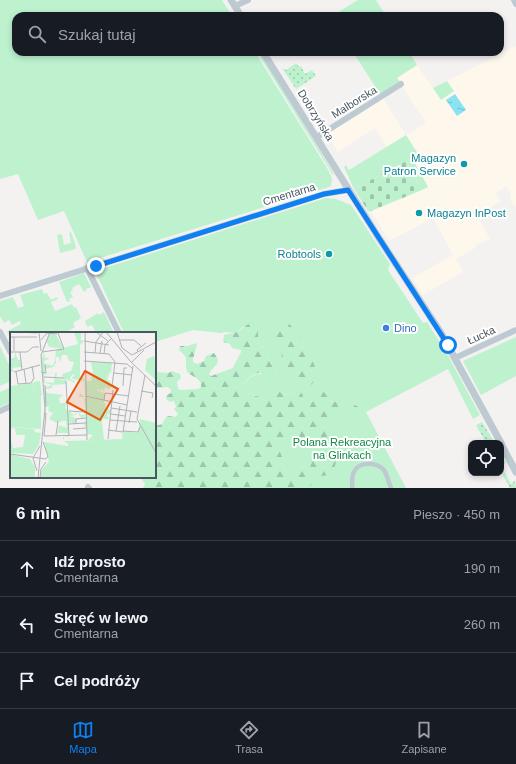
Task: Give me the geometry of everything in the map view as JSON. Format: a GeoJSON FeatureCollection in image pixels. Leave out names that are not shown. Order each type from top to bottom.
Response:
{"type":"FeatureCollection","features":[{"type":"Feature","properties":{"kind":"street"},"geometry":{"type":"LineString","coordinates":[[239,12],[233,3],[248,0]]}},
{"type":"Feature","properties":{"kind":"street"},"geometry":{"type":"LineString","coordinates":[[514,0],[516,4]]}},
{"type":"Feature","properties":{"kind":"street","name":"Dobrzyńska"},"geometry":{"type":"LineString","coordinates":[[266,56],[317,136],[348,190]]}},
{"type":"Feature","properties":{"kind":"street","name":"Malborska"},"geometry":{"type":"LineString","coordinates":[[317,136],[401,84]]}},
{"type":"Feature","properties":{"kind":"street"},"geometry":{"type":"LineString","coordinates":[[348,190],[441,333],[499,440]]}},
{"type":"Feature","properties":{"kind":"street","name":"Cmentarna"},"geometry":{"type":"LineString","coordinates":[[0,296],[324,194],[348,190]]}},
{"type":"Feature","properties":{"kind":"street"},"geometry":{"type":"LineString","coordinates":[[86,268],[118,332]]}},
{"type":"Feature","properties":{"kind":"street","name":"Łucka"},"geometry":{"type":"LineString","coordinates":[[455,358],[516,330]]}},
{"type":"Feature","properties":{"kind":"street"},"geometry":{"type":"LineString","coordinates":[[0,332],[10,352]]}},
{"type":"Feature","properties":{"kind":"street"},"geometry":{"type":"LineString","coordinates":[[0,411],[10,406]]}},
{"type":"Feature","properties":{"kind":"street"},"geometry":{"type":"LineString","coordinates":[[504,449],[516,472]]}},
{"type":"Feature","properties":{"kind":"street"},"geometry":{"type":"LineString","coordinates":[[352,488],[354,471],[363,465],[368,464],[373,464],[384,470],[391,488]]}},
{"type":"Feature","properties":{"kind":"shaded area"},"geometry":{"type":"Polygon","coordinates":[[[516,46],[516,208],[511,200],[511,195],[506,186],[496,193],[501,201],[477,215],[490,239],[476,245],[475,248],[456,259],[463,272],[423,295],[412,278],[453,255],[433,218],[389,241],[371,211],[428,187],[412,157],[418,153],[406,135],[426,123],[397,78],[417,65],[433,88],[496,56],[504,56],[504,52],[516,46]]]}},
{"type":"Feature","properties":{"kind":"shaded area"},"geometry":{"type":"Polygon","coordinates":[[[383,98],[406,135],[387,147],[375,128],[338,152],[326,133],[383,98]]]}},
{"type":"Feature","properties":{"kind":"green space"},"geometry":{"type":"Polygon","coordinates":[[[0,0],[222,0],[230,12],[12,12],[12,56],[257,56],[332,178],[331,186],[326,188],[87,262],[64,211],[38,220],[18,174],[0,179],[0,0]]]}},
{"type":"Feature","properties":{"kind":"green space"},"geometry":{"type":"Polygon","coordinates":[[[358,0],[376,0],[384,12],[338,12],[358,0]]]}},
{"type":"Feature","properties":{"kind":"green space"},"geometry":{"type":"Polygon","coordinates":[[[259,56],[262,56],[334,174],[333,175],[259,56]]]}},
{"type":"Feature","properties":{"kind":"green space"},"geometry":{"type":"Polygon","coordinates":[[[356,56],[411,56],[417,65],[397,78],[400,82],[380,94],[356,56]]]}},
{"type":"Feature","properties":{"kind":"green space"},"geometry":{"type":"Polygon","coordinates":[[[296,63],[299,67],[301,66],[305,74],[312,70],[316,76],[296,89],[282,68],[286,70],[296,63]]]}},
{"type":"Feature","properties":{"kind":"green space"},"geometry":{"type":"Polygon","coordinates":[[[447,81],[454,91],[441,100],[433,88],[447,81]]]}},
{"type":"Feature","properties":{"kind":"green space"},"geometry":{"type":"Polygon","coordinates":[[[406,135],[418,154],[412,158],[428,187],[422,190],[406,161],[354,189],[344,167],[346,165],[349,170],[406,135]]]}},
{"type":"Feature","properties":{"kind":"green space"},"geometry":{"type":"Polygon","coordinates":[[[406,161],[422,190],[368,211],[354,189],[406,161]]]}},
{"type":"Feature","properties":{"kind":"green space","name":"Polana Rekreacyjna na Glinkach"},"geometry":{"type":"Polygon","coordinates":[[[326,198],[336,199],[351,205],[390,264],[388,270],[423,323],[427,322],[446,352],[480,415],[473,419],[448,369],[366,412],[406,488],[226,488],[257,456],[339,400],[335,402],[317,395],[310,403],[304,403],[302,399],[292,393],[287,395],[279,392],[271,395],[266,400],[257,396],[245,394],[243,384],[251,377],[256,374],[263,374],[272,378],[277,375],[277,370],[268,359],[267,352],[258,341],[258,333],[244,326],[236,333],[193,330],[156,342],[156,332],[124,332],[95,271],[326,198]]]}},
{"type":"Feature","properties":{"kind":"green space"},"geometry":{"type":"Polygon","coordinates":[[[71,232],[76,249],[60,253],[57,235],[62,234],[64,245],[71,243],[69,233],[71,232]]]}},
{"type":"Feature","properties":{"kind":"green space"},"geometry":{"type":"Polygon","coordinates":[[[84,273],[91,287],[86,289],[87,290],[84,292],[79,284],[72,288],[73,291],[70,292],[73,297],[67,302],[59,282],[84,273]]]}},
{"type":"Feature","properties":{"kind":"green space"},"geometry":{"type":"Polygon","coordinates":[[[42,289],[44,294],[47,293],[51,300],[57,297],[58,299],[51,302],[55,311],[72,304],[74,308],[76,307],[81,318],[73,323],[75,327],[68,332],[10,332],[10,338],[7,331],[21,324],[20,321],[12,325],[9,320],[4,323],[0,316],[0,301],[13,297],[18,308],[24,306],[20,295],[42,289]]]}},
{"type":"Feature","properties":{"kind":"green space"},"geometry":{"type":"Polygon","coordinates":[[[104,312],[114,332],[96,332],[92,325],[87,327],[85,321],[98,313],[99,315],[104,312]]]}},
{"type":"Feature","properties":{"kind":"green space"},"geometry":{"type":"Polygon","coordinates":[[[283,319],[293,328],[312,358],[316,373],[315,379],[311,385],[297,387],[284,367],[279,348],[280,340],[272,330],[276,322],[283,319]]]}},
{"type":"Feature","properties":{"kind":"green space"},"geometry":{"type":"Polygon","coordinates":[[[249,324],[258,331],[258,341],[267,352],[268,359],[277,370],[277,375],[272,378],[265,379],[261,373],[254,375],[243,384],[245,394],[266,399],[275,392],[287,395],[299,391],[303,395],[302,399],[304,403],[310,403],[317,395],[324,392],[331,401],[335,402],[343,397],[366,412],[342,407],[335,416],[328,418],[330,425],[335,429],[336,441],[342,453],[336,462],[334,469],[328,475],[322,476],[308,463],[304,443],[299,436],[293,433],[286,438],[279,450],[287,466],[292,469],[305,468],[309,473],[312,481],[311,486],[308,488],[143,488],[145,484],[141,478],[156,478],[156,426],[162,424],[166,417],[175,417],[178,414],[174,409],[176,407],[174,401],[170,402],[166,399],[167,395],[171,393],[171,390],[168,387],[158,388],[156,387],[156,372],[168,373],[172,371],[180,374],[181,378],[177,382],[180,390],[198,389],[201,387],[201,383],[187,372],[186,357],[179,350],[180,346],[188,346],[196,343],[197,345],[193,362],[197,364],[204,361],[206,356],[214,353],[218,362],[209,374],[211,376],[233,368],[241,350],[232,348],[230,344],[223,342],[224,335],[237,332],[249,324]]]}},
{"type":"Feature","properties":{"kind":"green space"},"geometry":{"type":"Polygon","coordinates":[[[516,337],[516,376],[481,395],[463,361],[516,337]]]}},
{"type":"Feature","properties":{"kind":"green space"},"geometry":{"type":"Polygon","coordinates":[[[0,346],[10,367],[10,381],[0,386],[0,346]]]}},
{"type":"Feature","properties":{"kind":"green space"},"geometry":{"type":"Polygon","coordinates":[[[10,387],[10,402],[0,407],[0,392],[10,387]]]}},
{"type":"Feature","properties":{"kind":"green space"},"geometry":{"type":"Polygon","coordinates":[[[482,422],[493,440],[484,440],[476,425],[482,422]]]}},
{"type":"Feature","properties":{"kind":"green space"},"geometry":{"type":"Polygon","coordinates":[[[504,471],[511,484],[515,481],[516,488],[510,488],[503,476],[504,471]]]}},
{"type":"Feature","properties":{"kind":"water"},"geometry":{"type":"Polygon","coordinates":[[[455,94],[466,110],[457,116],[446,100],[455,94]]]}},
{"type":"Feature","properties":{"kind":"place","name":"Magazyn Patron Service"},"geometry":{"type":"Point","coordinates":[464,164]}},
{"type":"Feature","properties":{"kind":"place","name":"Magazyn InPost"},"geometry":{"type":"Point","coordinates":[419,213]}},
{"type":"Feature","properties":{"kind":"place","name":"Robtools"},"geometry":{"type":"Point","coordinates":[329,254]}},
{"type":"Feature","properties":{"kind":"place","name":"Dino"},"geometry":{"type":"Point","coordinates":[386,328]}},
{"type":"Feature","properties":{"kind":"route"},"geometry":{"type":"LineString","coordinates":[[96,266],[324,194],[348,190],[448,345]]}}]}
